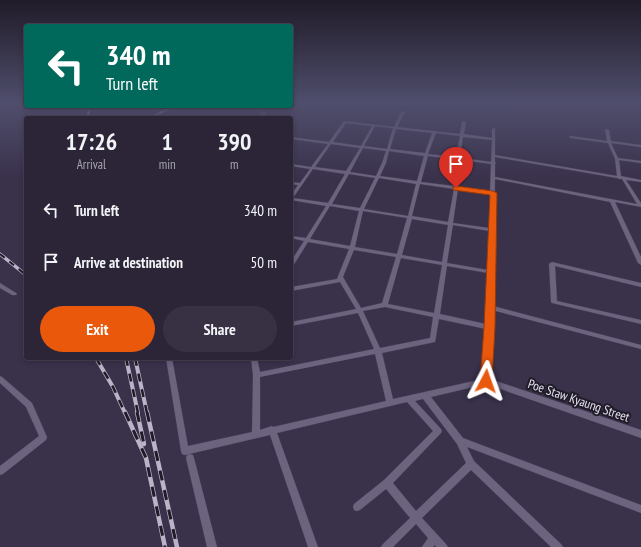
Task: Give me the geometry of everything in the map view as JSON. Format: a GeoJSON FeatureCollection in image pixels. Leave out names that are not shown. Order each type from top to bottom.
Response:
{"type":"FeatureCollection","features":[{"type":"Feature","properties":{"kind":"street"},"geometry":{"type":"LineString","coordinates":[[293,196],[340,129]]}},
{"type":"Feature","properties":{"kind":"street"},"geometry":{"type":"LineString","coordinates":[[293,261],[329,205],[373,129]]}},
{"type":"Feature","properties":{"kind":"street"},"geometry":{"type":"LineString","coordinates":[[293,289],[339,280],[352,248],[361,210],[377,177],[395,129]]}},
{"type":"Feature","properties":{"kind":"street"},"geometry":{"type":"LineString","coordinates":[[405,129],[494,139]]}},
{"type":"Feature","properties":{"kind":"street"},"geometry":{"type":"LineString","coordinates":[[257,375],[433,340],[438,316],[443,264],[449,224],[460,160],[458,152],[464,129]]}},
{"type":"Feature","properties":{"kind":"street"},"geometry":{"type":"LineString","coordinates":[[169,360],[185,451],[486,381],[490,307],[494,129]]}},
{"type":"Feature","properties":{"kind":"street"},"geometry":{"type":"LineString","coordinates":[[607,130],[609,142],[617,158],[621,178],[641,206]]}},
{"type":"Feature","properties":{"kind":"street"},"geometry":{"type":"LineString","coordinates":[[385,305],[410,218],[425,155],[434,133]]}},
{"type":"Feature","properties":{"kind":"street"},"geometry":{"type":"LineString","coordinates":[[571,137],[641,146]]}},
{"type":"Feature","properties":{"kind":"street"},"geometry":{"type":"LineString","coordinates":[[293,138],[494,163]]}},
{"type":"Feature","properties":{"kind":"street"},"geometry":{"type":"LineString","coordinates":[[494,156],[641,181]]}},
{"type":"Feature","properties":{"kind":"street"},"geometry":{"type":"LineString","coordinates":[[617,158],[641,162]]}},
{"type":"Feature","properties":{"kind":"street"},"geometry":{"type":"LineString","coordinates":[[293,165],[493,193]]}},
{"type":"Feature","properties":{"kind":"street"},"geometry":{"type":"LineString","coordinates":[[494,178],[641,206]]}},
{"type":"Feature","properties":{"kind":"street"},"geometry":{"type":"LineString","coordinates":[[293,183],[300,184]]}},
{"type":"Feature","properties":{"kind":"street"},"geometry":{"type":"LineString","coordinates":[[293,199],[492,230]]}},
{"type":"Feature","properties":{"kind":"street"},"geometry":{"type":"LineString","coordinates":[[612,200],[641,263]]}},
{"type":"Feature","properties":{"kind":"street"},"geometry":{"type":"LineString","coordinates":[[293,237],[490,272]]}},
{"type":"Feature","properties":{"kind":"street"},"geometry":{"type":"LineString","coordinates":[[641,285],[552,264],[554,302],[641,322]]}},
{"type":"Feature","properties":{"kind":"street"},"geometry":{"type":"LineString","coordinates":[[340,277],[360,311],[378,352],[390,403]]}},
{"type":"Feature","properties":{"kind":"street"},"geometry":{"type":"LineString","coordinates":[[0,285],[14,294]]}},
{"type":"Feature","properties":{"kind":"street"},"geometry":{"type":"LineString","coordinates":[[293,324],[385,305],[489,327]]}},
{"type":"Feature","properties":{"kind":"street"},"geometry":{"type":"LineString","coordinates":[[490,307],[641,347]]}},
{"type":"Feature","properties":{"kind":"street"},"geometry":{"type":"LineString","coordinates":[[254,360],[257,375],[256,434]]}},
{"type":"Feature","properties":{"kind":"street"},"geometry":{"type":"LineString","coordinates":[[0,380],[29,405],[43,437],[0,471]]}},
{"type":"Feature","properties":{"kind":"street","name":"Poe Staw Kyaung Street"},"geometry":{"type":"LineString","coordinates":[[486,381],[641,434]]}},
{"type":"Feature","properties":{"kind":"street"},"geometry":{"type":"LineString","coordinates":[[425,395],[460,441],[471,464],[558,547]]}},
{"type":"Feature","properties":{"kind":"street"},"geometry":{"type":"LineString","coordinates":[[357,507],[387,483],[438,431],[409,399]]}},
{"type":"Feature","properties":{"kind":"street"},"geometry":{"type":"LineString","coordinates":[[272,430],[313,547]]}},
{"type":"Feature","properties":{"kind":"street"},"geometry":{"type":"LineString","coordinates":[[460,441],[641,509]]}},
{"type":"Feature","properties":{"kind":"street"},"geometry":{"type":"LineString","coordinates":[[190,458],[212,547]]}},
{"type":"Feature","properties":{"kind":"street"},"geometry":{"type":"LineString","coordinates":[[386,547],[471,464]]}},
{"type":"Feature","properties":{"kind":"street"},"geometry":{"type":"LineString","coordinates":[[387,483],[415,518],[443,547]]}},
{"type":"Feature","properties":{"kind":"street"},"geometry":{"type":"LineString","coordinates":[[426,547],[435,538]]}},
{"type":"Feature","properties":{"kind":"railway"},"geometry":{"type":"LineString","coordinates":[[0,254],[24,273]]}},
{"type":"Feature","properties":{"kind":"railway"},"geometry":{"type":"LineString","coordinates":[[97,360],[113,387],[125,413]]}},
{"type":"Feature","properties":{"kind":"railway"},"geometry":{"type":"LineString","coordinates":[[126,360],[138,413]]}},
{"type":"Feature","properties":{"kind":"railway"},"geometry":{"type":"LineString","coordinates":[[135,360],[147,413]]}},
{"type":"Feature","properties":{"kind":"railway"},"geometry":{"type":"LineString","coordinates":[[125,412],[146,458],[165,547]]}},
{"type":"Feature","properties":{"kind":"railway"},"geometry":{"type":"LineString","coordinates":[[137,412],[144,444]]}},
{"type":"Feature","properties":{"kind":"railway"},"geometry":{"type":"LineString","coordinates":[[147,412],[177,547]]}},
{"type":"Feature","properties":{"kind":"route"},"geometry":{"type":"LineString","coordinates":[[456,188],[493,193],[486,381]]}}]}
